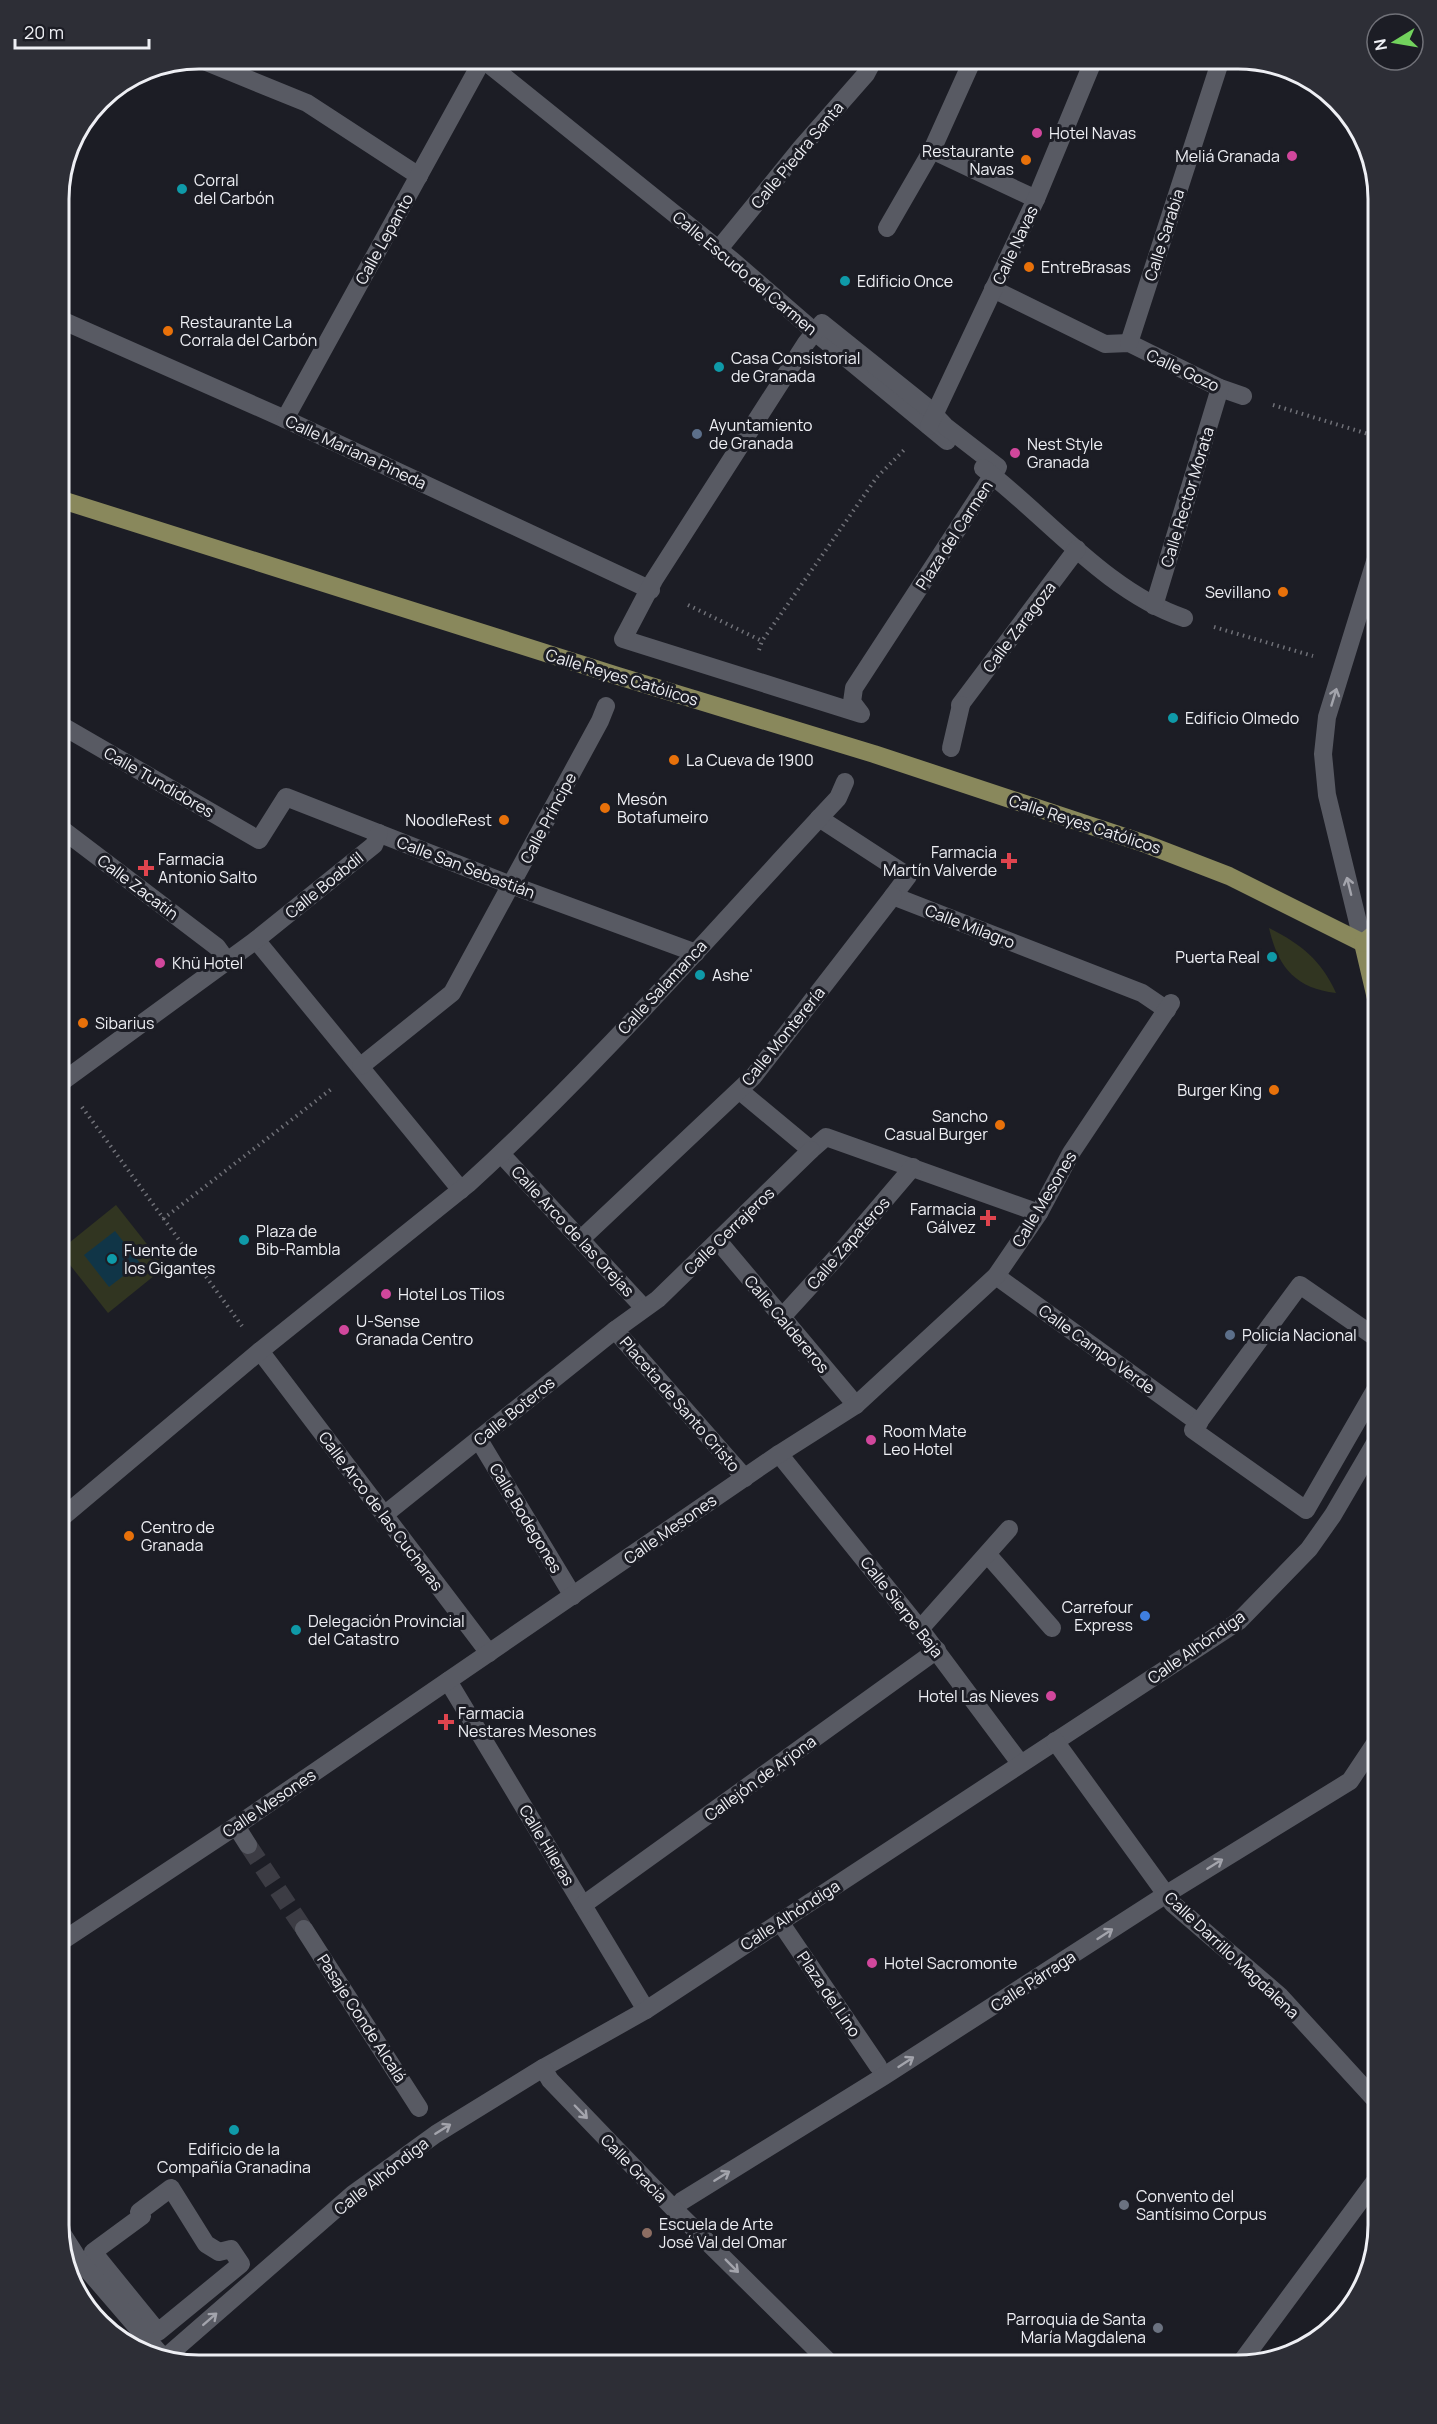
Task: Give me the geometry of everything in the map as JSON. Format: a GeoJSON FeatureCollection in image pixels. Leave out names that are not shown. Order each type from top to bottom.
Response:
{"type":"FeatureCollection","features":[{"type":"Feature","properties":{"kind":"main road","name":"Calle Reyes Católicos"},"geometry":{"type":"LineString","coordinates":[[69,502],[618,676],[874,754],[1183,857],[1230,876],[1368,945]]}},
{"type":"Feature","properties":{"kind":"street"},"geometry":{"type":"LineString","coordinates":[[225,69],[307,103],[419,176]]}},
{"type":"Feature","properties":{"kind":"street","name":"Calle Lepanto"},"geometry":{"type":"LineString","coordinates":[[285,419],[478,69]]}},
{"type":"Feature","properties":{"kind":"street","name":"Calle Escudo del Carmen"},"geometry":{"type":"LineString","coordinates":[[495,69],[718,250],[814,332],[932,422],[1077,549],[1135,594],[1154,606],[1184,618]]}},
{"type":"Feature","properties":{"kind":"street","name":"Calle Piedra Santa"},"geometry":{"type":"LineString","coordinates":[[718,250],[869,69]]}},
{"type":"Feature","properties":{"kind":"street"},"geometry":{"type":"LineString","coordinates":[[887,228],[932,150],[968,69]]}},
{"type":"Feature","properties":{"kind":"street","name":"Calle Navas"},"geometry":{"type":"LineString","coordinates":[[932,422],[1036,199],[1090,69]]}},
{"type":"Feature","properties":{"kind":"street","name":"Calle Sarabia"},"geometry":{"type":"LineString","coordinates":[[1129,343],[1218,69]]}},
{"type":"Feature","properties":{"kind":"street"},"geometry":{"type":"LineString","coordinates":[[932,150],[1036,199]]}},
{"type":"Feature","properties":{"kind":"street","name":"Calle Gozo"},"geometry":{"type":"LineString","coordinates":[[993,290],[1105,344],[1129,343],[1220,388],[1243,396]]}},
{"type":"Feature","properties":{"kind":"street","name":"Calle Mariana Pineda"},"geometry":{"type":"LineString","coordinates":[[69,323],[285,419],[651,590]]}},
{"type":"Feature","properties":{"kind":"street","name":"Plaza del Carmen"},"geometry":{"type":"LineString","coordinates":[[814,332],[654,580],[651,590],[623,639],[861,714],[854,706],[852,692],[992,475]]}},
{"type":"Feature","properties":{"kind":"street","name":"Calle Rector Morata"},"geometry":{"type":"LineString","coordinates":[[1154,606],[1220,388]]}},
{"type":"Feature","properties":{"kind":"street","name":"Calle Zaragoza"},"geometry":{"type":"LineString","coordinates":[[951,748],[961,705],[1077,549]]}},
{"type":"Feature","properties":{"kind":"street"},"geometry":{"type":"LineString","coordinates":[[1368,584],[1327,717],[1323,754],[1328,795],[1368,935]]}},
{"type":"Feature","properties":{"kind":"street","name":"Calle Príncipe"},"geometry":{"type":"LineString","coordinates":[[365,1063],[452,993],[606,706]]}},
{"type":"Feature","properties":{"kind":"street","name":"Calle Tundidores"},"geometry":{"type":"LineString","coordinates":[[69,730],[259,840]]}},
{"type":"Feature","properties":{"kind":"street","name":"Calle Salamanca"},"geometry":{"type":"LineString","coordinates":[[465,1187],[547,1109],[696,953],[838,798],[845,782]]}},
{"type":"Feature","properties":{"kind":"street","name":"Calle San Sebastián"},"geometry":{"type":"LineString","coordinates":[[259,840],[286,797],[511,885],[696,953]]}},
{"type":"Feature","properties":{"kind":"street"},"geometry":{"type":"LineString","coordinates":[[819,818],[908,876],[893,896]]}},
{"type":"Feature","properties":{"kind":"street","name":"Calle Boabdil"},"geometry":{"type":"LineString","coordinates":[[260,937],[374,845],[379,833]]}},
{"type":"Feature","properties":{"kind":"street","name":"Calle Zacatín"},"geometry":{"type":"LineString","coordinates":[[69,835],[222,954]]}},
{"type":"Feature","properties":{"kind":"street","name":"Calle Milagro"},"geometry":{"type":"LineString","coordinates":[[893,896],[1142,993],[1169,1006]]}},
{"type":"Feature","properties":{"kind":"street","name":"Calle Monterería"},"geometry":{"type":"LineString","coordinates":[[581,1239],[753,1077],[893,896]]}},
{"type":"Feature","properties":{"kind":"street"},"geometry":{"type":"LineString","coordinates":[[69,1073],[222,954],[260,937],[465,1187],[260,1351],[69,1512]]}},
{"type":"Feature","properties":{"kind":"street","name":"Calle Mesones"},"geometry":{"type":"LineString","coordinates":[[69,1936],[236,1826],[779,1454],[856,1405],[996,1276],[1039,1213],[1071,1153],[1169,1006]]}},
{"type":"Feature","properties":{"kind":"street"},"geometry":{"type":"LineString","coordinates":[[740,1091],[811,1150],[826,1137],[1039,1213]]}},
{"type":"Feature","properties":{"kind":"street","name":"Calle Cerrajeros"},"geometry":{"type":"LineString","coordinates":[[644,1308],[658,1299],[719,1242],[811,1150]]}},
{"type":"Feature","properties":{"kind":"street","name":"Calle Arco de las Orejas"},"geometry":{"type":"LineString","coordinates":[[501,1154],[644,1308]]}},
{"type":"Feature","properties":{"kind":"street","name":"Calle Zapateros"},"geometry":{"type":"LineString","coordinates":[[782,1317],[913,1167]]}},
{"type":"Feature","properties":{"kind":"street","name":"Calle Caldereros"},"geometry":{"type":"LineString","coordinates":[[719,1242],[856,1405]]}},
{"type":"Feature","properties":{"kind":"street","name":"Calle Campo Verde"},"geometry":{"type":"LineString","coordinates":[[996,1276],[1198,1422]]}},
{"type":"Feature","properties":{"kind":"street"},"geometry":{"type":"LineString","coordinates":[[1368,1332],[1300,1285],[1193,1430],[1306,1510],[1368,1402]]}},
{"type":"Feature","properties":{"kind":"street","name":"Calle Boteros"},"geometry":{"type":"LineString","coordinates":[[384,1515],[644,1308]]}},
{"type":"Feature","properties":{"kind":"street","name":"Placeta de Santo Cristo"},"geometry":{"type":"LineString","coordinates":[[615,1330],[745,1478]]}},
{"type":"Feature","properties":{"kind":"street","name":"Calle Arco de las Cucharas"},"geometry":{"type":"LineString","coordinates":[[260,1351],[489,1653]]}},
{"type":"Feature","properties":{"kind":"street","name":"Calle Bodegones"},"geometry":{"type":"LineString","coordinates":[[479,1440],[573,1596]]}},
{"type":"Feature","properties":{"kind":"street","name":"Calle Sierpe Baja"},"geometry":{"type":"LineString","coordinates":[[779,1454],[937,1650],[1020,1764]]}},
{"type":"Feature","properties":{"kind":"street","name":"Calle Alhóndiga"},"geometry":{"type":"LineString","coordinates":[[171,2352],[353,2194],[436,2134],[543,2068],[646,2010],[1239,1621],[1309,1549],[1333,1515],[1368,1455]]}},
{"type":"Feature","properties":{"kind":"street"},"geometry":{"type":"LineString","coordinates":[[920,1629],[1009,1529]]}},
{"type":"Feature","properties":{"kind":"street"},"geometry":{"type":"LineString","coordinates":[[988,1555],[1052,1628]]}},
{"type":"Feature","properties":{"kind":"street","name":"Callejón de Arjona"},"geometry":{"type":"LineString","coordinates":[[583,1905],[937,1650]]}},
{"type":"Feature","properties":{"kind":"street","name":"Calle Hileras"},"geometry":{"type":"LineString","coordinates":[[448,1681],[646,2010]]}},
{"type":"Feature","properties":{"kind":"street","name":"Calle Darrillo Magdalena"},"geometry":{"type":"LineString","coordinates":[[1055,1741],[1165,1895],[1280,1996],[1368,2092]]}},
{"type":"Feature","properties":{"kind":"street","name":"Calle Párraga"},"geometry":{"type":"LineString","coordinates":[[674,2209],[682,2201],[884,2076],[1165,1895],[1350,1781],[1368,1754]]}},
{"type":"Feature","properties":{"kind":"street"},"geometry":{"type":"LineString","coordinates":[[236,1826],[248,1845]]}},
{"type":"Feature","properties":{"kind":"street","name":"Plaza del Lino"},"geometry":{"type":"LineString","coordinates":[[780,1922],[878,2066]]}},
{"type":"Feature","properties":{"kind":"street","name":"Pasaje Conde Alcalá"},"geometry":{"type":"LineString","coordinates":[[304,1929],[419,2108]]}},
{"type":"Feature","properties":{"kind":"street","name":"Calle Gracia"},"geometry":{"type":"LineString","coordinates":[[543,2068],[550,2080],[674,2209],[822,2355]]}},
{"type":"Feature","properties":{"kind":"street"},"geometry":{"type":"LineString","coordinates":[[171,2188],[209,2247],[219,2252],[231,2249],[241,2264],[158,2332],[93,2252],[142,2216],[139,2212],[171,2188]]}},
{"type":"Feature","properties":{"kind":"street"},"geometry":{"type":"LineString","coordinates":[[1249,2354],[1368,2191]]}},
{"type":"Feature","properties":{"kind":"street"},"geometry":{"type":"LineString","coordinates":[[71,2247],[79,2260],[154,2347]]}},
{"type":"Feature","properties":{"kind":"path"},"geometry":{"type":"LineString","coordinates":[[1243,396],[1368,434]]}},
{"type":"Feature","properties":{"kind":"path"},"geometry":{"type":"LineString","coordinates":[[749,678],[762,641],[877,477],[932,422]]}},
{"type":"Feature","properties":{"kind":"path"},"geometry":{"type":"LineString","coordinates":[[688,605],[762,641]]}},
{"type":"Feature","properties":{"kind":"path"},"geometry":{"type":"LineString","coordinates":[[1184,618],[1314,656]]}},
{"type":"Feature","properties":{"kind":"path"},"geometry":{"type":"LineString","coordinates":[[163,1219],[365,1063]]}},
{"type":"Feature","properties":{"kind":"path"},"geometry":{"type":"LineString","coordinates":[[69,1092],[260,1351]]}},
{"type":"Feature","properties":{"kind":"green space"},"geometry":{"type":"Polygon","coordinates":[[[1269,928],[1291,940],[1309,954],[1324,971],[1336,993],[1310,986],[1299,981],[1290,973],[1278,954],[1269,928]]]}},
{"type":"Feature","properties":{"kind":"green space"},"geometry":{"type":"Polygon","coordinates":[[[116,1205],[165,1267],[108,1313],[69,1264],[69,1243],[116,1205]]]}},
{"type":"Feature","properties":{"kind":"water","name":"Fuente de los Gigantes"},"geometry":{"type":"Polygon","coordinates":[[[115,1231],[140,1263],[109,1287],[84,1255],[115,1231]]]}},
{"type":"Feature","properties":{"kind":"tunnel"},"geometry":{"type":"LineString","coordinates":[[248,1845],[304,1929]]}},
{"type":"Feature","properties":{"kind":"place","name":"Hotel Navas"},"geometry":{"type":"Point","coordinates":[1037,133]}},
{"type":"Feature","properties":{"kind":"place","name":"Meliá Granada"},"geometry":{"type":"Point","coordinates":[1292,156]}},
{"type":"Feature","properties":{"kind":"place","name":"Restaurante Navas"},"geometry":{"type":"Point","coordinates":[1026,160]}},
{"type":"Feature","properties":{"kind":"place","name":"Corral del Carbón"},"geometry":{"type":"Point","coordinates":[182,189]}},
{"type":"Feature","properties":{"kind":"place","name":"EntreBrasas"},"geometry":{"type":"Point","coordinates":[1029,267]}},
{"type":"Feature","properties":{"kind":"place","name":"Edificio Once"},"geometry":{"type":"Point","coordinates":[845,281]}},
{"type":"Feature","properties":{"kind":"place","name":"Restaurante La Corrala del Carbón"},"geometry":{"type":"Point","coordinates":[168,331]}},
{"type":"Feature","properties":{"kind":"place","name":"Casa Consistorial de Granada"},"geometry":{"type":"Point","coordinates":[719,367]}},
{"type":"Feature","properties":{"kind":"place","name":"Ayuntamiento de Granada"},"geometry":{"type":"Point","coordinates":[697,434]}},
{"type":"Feature","properties":{"kind":"place","name":"Nest Style Granada"},"geometry":{"type":"Point","coordinates":[1015,453]}},
{"type":"Feature","properties":{"kind":"place","name":"Sevillano"},"geometry":{"type":"Point","coordinates":[1283,592]}},
{"type":"Feature","properties":{"kind":"place","name":"Edificio Olmedo"},"geometry":{"type":"Point","coordinates":[1173,718]}},
{"type":"Feature","properties":{"kind":"place","name":"La Cueva de 1900"},"geometry":{"type":"Point","coordinates":[674,760]}},
{"type":"Feature","properties":{"kind":"place","name":"Mesón Botafumeiro"},"geometry":{"type":"Point","coordinates":[605,808]}},
{"type":"Feature","properties":{"kind":"place","name":"NoodleRest"},"geometry":{"type":"Point","coordinates":[504,820]}},
{"type":"Feature","properties":{"kind":"place","name":"Farmacia Martín Valverde"},"geometry":{"type":"Point","coordinates":[1009,861]}},
{"type":"Feature","properties":{"kind":"place","name":"Farmacia Antonio Salto"},"geometry":{"type":"Point","coordinates":[146,868]}},
{"type":"Feature","properties":{"kind":"place","name":"Puerta Real"},"geometry":{"type":"Point","coordinates":[1272,957]}},
{"type":"Feature","properties":{"kind":"place","name":"Khü Hotel"},"geometry":{"type":"Point","coordinates":[160,963]}},
{"type":"Feature","properties":{"kind":"place","name":"Ashe'"},"geometry":{"type":"Point","coordinates":[700,975]}},
{"type":"Feature","properties":{"kind":"place","name":"Sibarius"},"geometry":{"type":"Point","coordinates":[83,1023]}},
{"type":"Feature","properties":{"kind":"place","name":"Burger King"},"geometry":{"type":"Point","coordinates":[1274,1090]}},
{"type":"Feature","properties":{"kind":"place","name":"Sancho Casual Burger"},"geometry":{"type":"Point","coordinates":[1000,1125]}},
{"type":"Feature","properties":{"kind":"place","name":"Farmacia Gálvez"},"geometry":{"type":"Point","coordinates":[988,1218]}},
{"type":"Feature","properties":{"kind":"place","name":"Plaza de Bib-Rambla"},"geometry":{"type":"Point","coordinates":[244,1240]}},
{"type":"Feature","properties":{"kind":"place","name":"Fuente de los Gigantes"},"geometry":{"type":"Point","coordinates":[112,1259]}},
{"type":"Feature","properties":{"kind":"place","name":"Hotel Los Tilos"},"geometry":{"type":"Point","coordinates":[386,1294]}},
{"type":"Feature","properties":{"kind":"place","name":"U-Sense Granada Centro"},"geometry":{"type":"Point","coordinates":[344,1330]}},
{"type":"Feature","properties":{"kind":"place","name":"Policía Nacional"},"geometry":{"type":"Point","coordinates":[1230,1335]}},
{"type":"Feature","properties":{"kind":"place","name":"Room Mate Leo Hotel"},"geometry":{"type":"Point","coordinates":[871,1440]}},
{"type":"Feature","properties":{"kind":"place","name":"Centro de Granada"},"geometry":{"type":"Point","coordinates":[129,1536]}},
{"type":"Feature","properties":{"kind":"place","name":"Carrefour Express"},"geometry":{"type":"Point","coordinates":[1145,1616]}},
{"type":"Feature","properties":{"kind":"place","name":"Delegación Provincial del Catastro"},"geometry":{"type":"Point","coordinates":[296,1630]}},
{"type":"Feature","properties":{"kind":"place","name":"Hotel Las Nieves"},"geometry":{"type":"Point","coordinates":[1051,1696]}},
{"type":"Feature","properties":{"kind":"place","name":"Farmacia Nestares Mesones"},"geometry":{"type":"Point","coordinates":[446,1722]}},
{"type":"Feature","properties":{"kind":"place","name":"Hotel Sacromonte"},"geometry":{"type":"Point","coordinates":[872,1963]}},
{"type":"Feature","properties":{"kind":"place","name":"Edificio de la Compañía Granadina"},"geometry":{"type":"Point","coordinates":[234,2130]}},
{"type":"Feature","properties":{"kind":"place","name":"Convento del Santísimo Corpus"},"geometry":{"type":"Point","coordinates":[1124,2205]}},
{"type":"Feature","properties":{"kind":"place","name":"Escuela de Arte José Val del Omar"},"geometry":{"type":"Point","coordinates":[647,2233]}},
{"type":"Feature","properties":{"kind":"place","name":"Parroquia de Santa María Magdalena"},"geometry":{"type":"Point","coordinates":[1158,2328]}}]}
